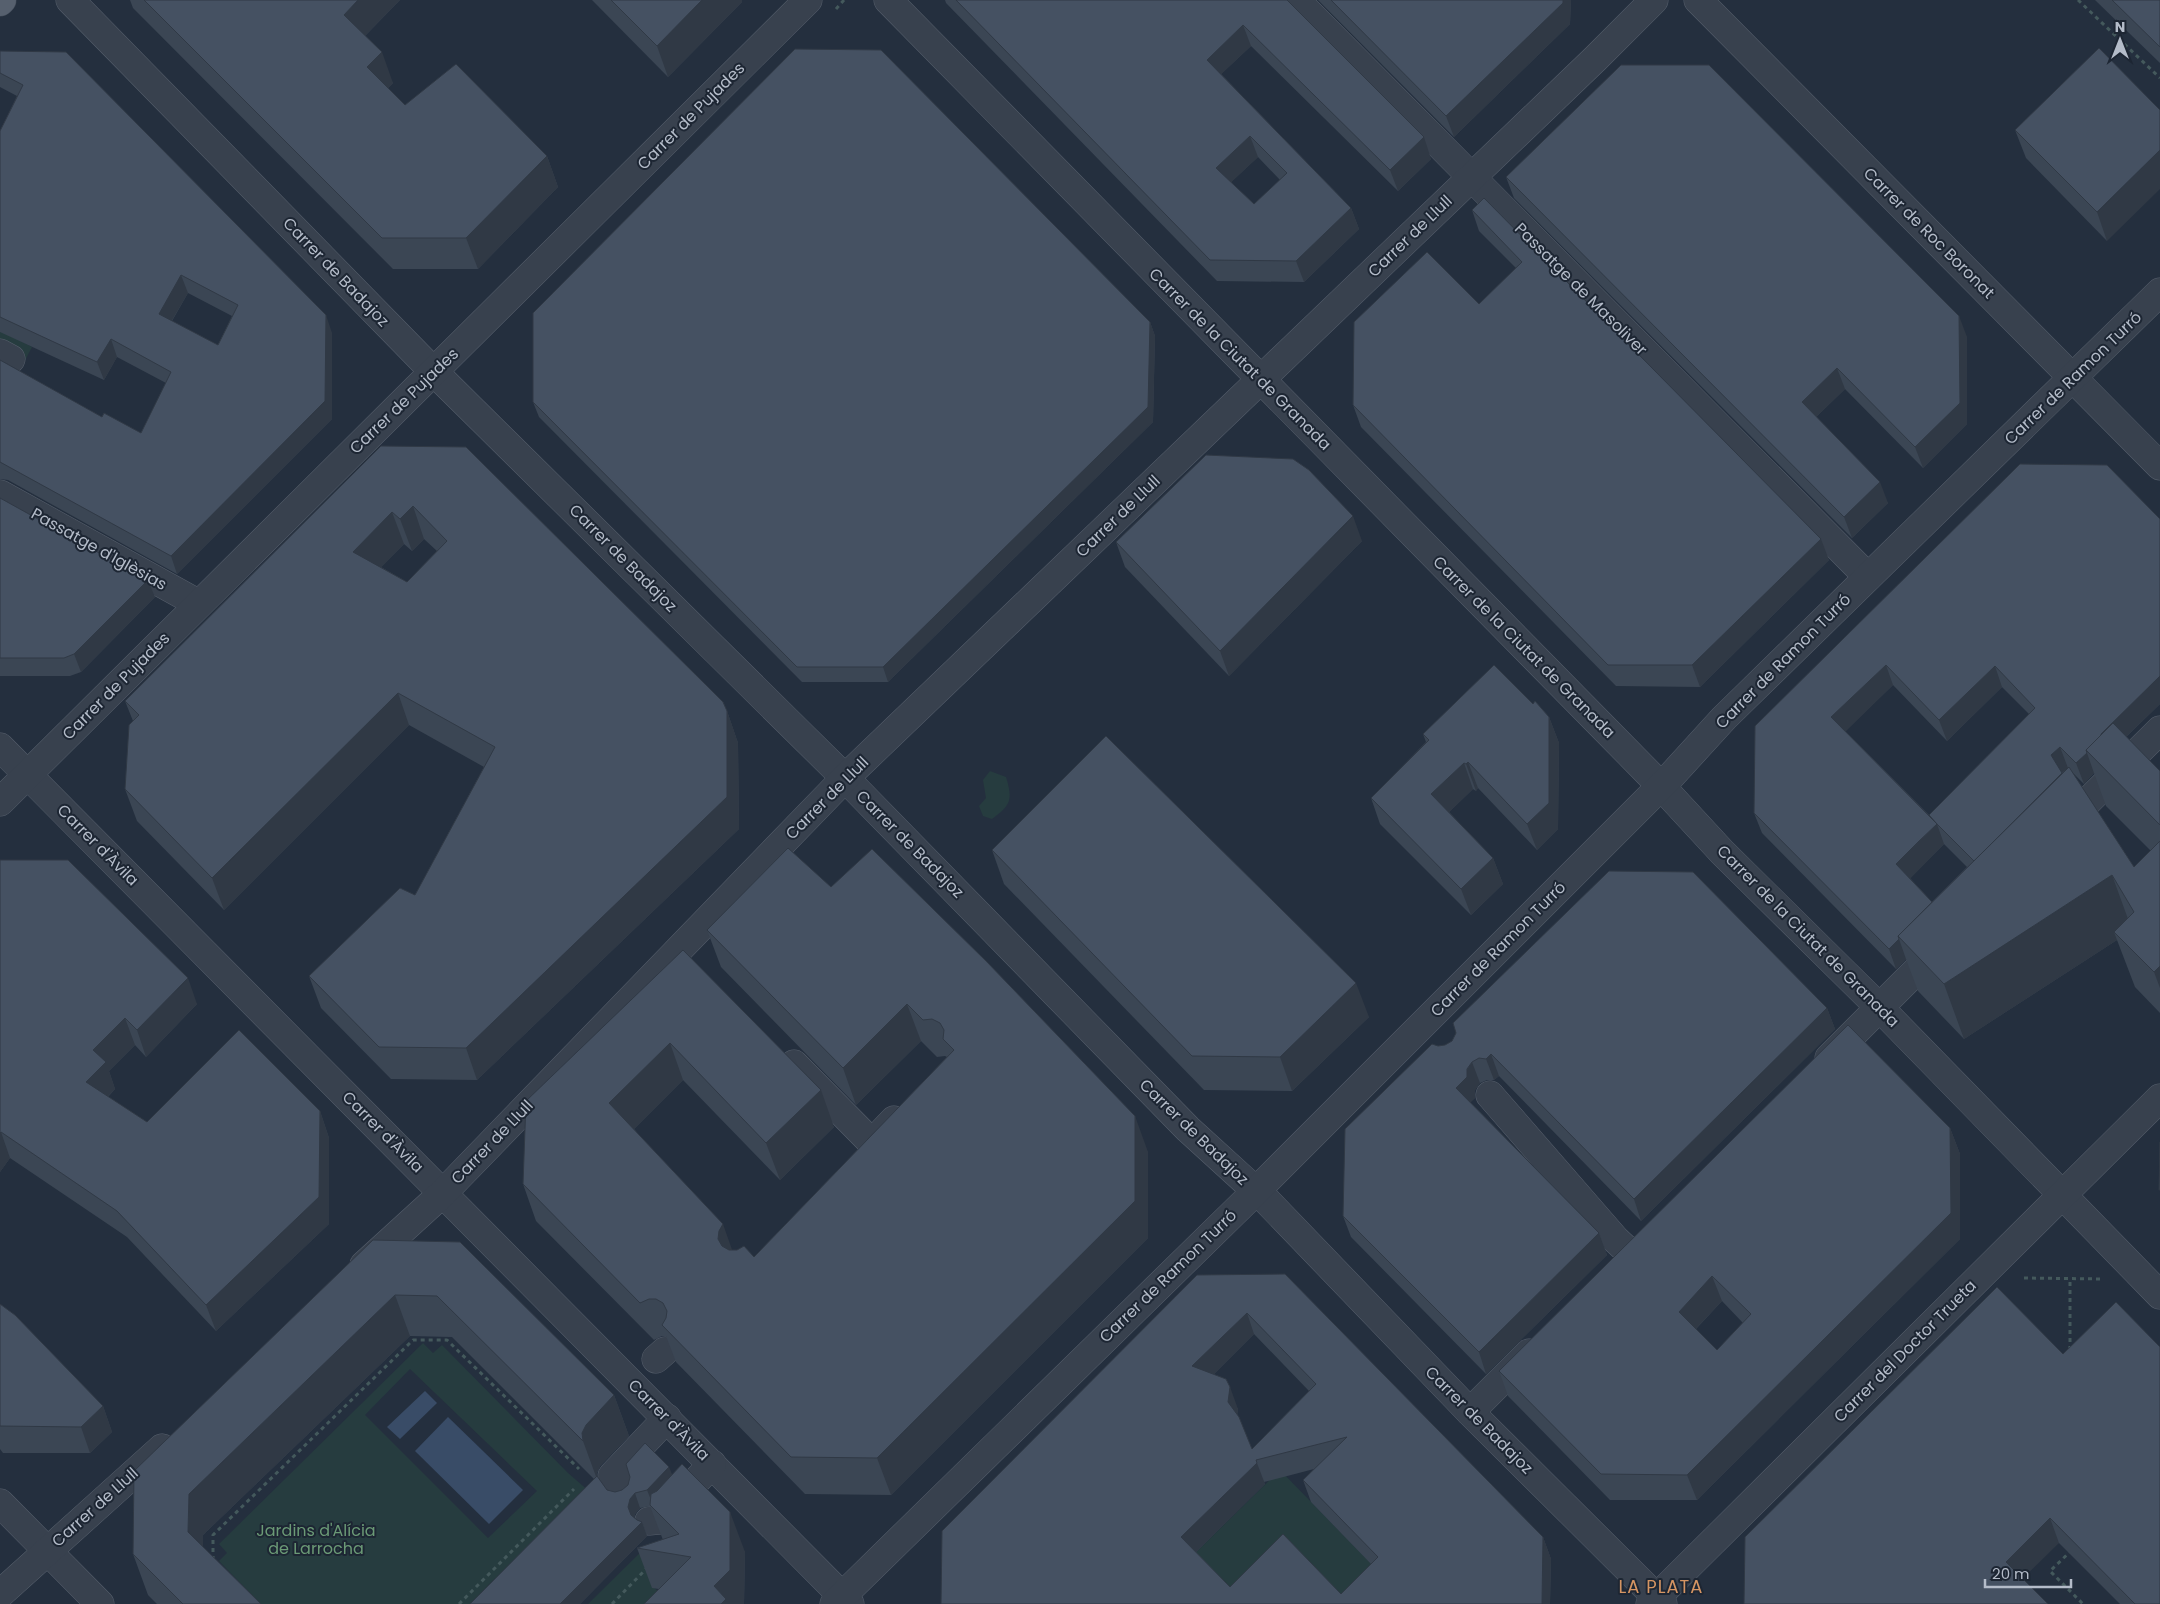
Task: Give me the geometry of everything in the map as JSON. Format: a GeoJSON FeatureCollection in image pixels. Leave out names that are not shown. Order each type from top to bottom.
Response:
{"type":"FeatureCollection","features":[{"type":"Feature","properties":{"kind":"street","name":"Carrer de Badajoz"},"geometry":{"type":"LineString","coordinates":[[70,0],[434,372],[846,778],[1188,1129],[1266,1201],[1657,1602]]}},
{"type":"Feature","properties":{"kind":"street","name":"Carrer de Pujades"},"geometry":{"type":"LineString","coordinates":[[0,802],[808,0]]}},
{"type":"Feature","properties":{"kind":"street","name":"Carrer de la Ciutat de Granada"},"geometry":{"type":"LineString","coordinates":[[888,0],[1661,786],[1722,852],[1880,1008],[2160,1295]]}},
{"type":"Feature","properties":{"kind":"street","name":"Passatge de Masoliver"},"geometry":{"type":"LineString","coordinates":[[1296,0],[1868,577]]}},
{"type":"Feature","properties":{"kind":"street","name":"Carrer de Llull"},"geometry":{"type":"LineString","coordinates":[[344,1283],[444,1193],[846,778],[1654,0]]}},
{"type":"Feature","properties":{"kind":"street","name":"Carrer de Roc Boronat"},"geometry":{"type":"LineString","coordinates":[[1698,0],[2160,466]]}},
{"type":"Feature","properties":{"kind":"street","name":"Carrer de Ramon Turró"},"geometry":{"type":"LineString","coordinates":[[843,1601],[1661,786],[1724,718],[2160,292]]}},
{"type":"Feature","properties":{"kind":"street","name":"Passatge d'Iglèsias"},"geometry":{"type":"LineString","coordinates":[[0,494],[199,604]]}},
{"type":"Feature","properties":{"kind":"street"},"geometry":{"type":"LineString","coordinates":[[2047,842],[2160,730]]}},
{"type":"Feature","properties":{"kind":"street","name":"Carrer d'Àvila"},"geometry":{"type":"LineString","coordinates":[[0,747],[667,1418],[843,1601]]}},
{"type":"Feature","properties":{"kind":"street"},"geometry":{"type":"LineString","coordinates":[[1809,1078],[1955,932]]}},
{"type":"Feature","properties":{"kind":"street"},"geometry":{"type":"LineString","coordinates":[[778,1048],[872,1143]]}},
{"type":"Feature","properties":{"kind":"street"},"geometry":{"type":"LineString","coordinates":[[1490,1095],[1616,1240],[1638,1246],[1609,1274]]}},
{"type":"Feature","properties":{"kind":"street","name":"Carrer del Doctor Trueta"},"geometry":{"type":"LineString","coordinates":[[1657,1602],[2160,1098]]}},
{"type":"Feature","properties":{"kind":"street"},"geometry":{"type":"LineString","coordinates":[[852,1164],[910,1104]]}},
{"type":"Feature","properties":{"kind":"street"},"geometry":{"type":"LineString","coordinates":[[1470,1412],[1546,1336]]}},
{"type":"Feature","properties":{"kind":"street"},"geometry":{"type":"LineString","coordinates":[[602,1476],[667,1418]]}},
{"type":"Feature","properties":{"kind":"street","name":"Carrer de Llull"},"geometry":{"type":"LineString","coordinates":[[0,1594],[180,1431]]}},
{"type":"Feature","properties":{"kind":"street"},"geometry":{"type":"LineString","coordinates":[[649,1521],[660,1520],[712,1464]]}},
{"type":"Feature","properties":{"kind":"street"},"geometry":{"type":"LineString","coordinates":[[0,1504],[100,1604]]}},
{"type":"Feature","properties":{"kind":"path"},"geometry":{"type":"LineString","coordinates":[[2078,0],[2160,78]]}},
{"type":"Feature","properties":{"kind":"path"},"geometry":{"type":"LineString","coordinates":[[2024,1278],[2106,1279]]}},
{"type":"Feature","properties":{"kind":"path"},"geometry":{"type":"LineString","coordinates":[[2070,1278],[2070,1358]]}},
{"type":"Feature","properties":{"kind":"path"},"geometry":{"type":"LineString","coordinates":[[213,1561],[213,1535],[413,1340],[447,1340],[602,1476]]}},
{"type":"Feature","properties":{"kind":"path"},"geometry":{"type":"LineString","coordinates":[[459,1604],[574,1489]]}},
{"type":"Feature","properties":{"kind":"path"},"geometry":{"type":"LineString","coordinates":[[2078,1545],[2050,1571],[2083,1604]]}},
{"type":"Feature","properties":{"kind":"path"},"geometry":{"type":"LineString","coordinates":[[612,1604],[650,1565]]}},
{"type":"Feature","properties":{"kind":"green space"},"geometry":{"type":"Polygon","coordinates":[[[0,330],[32,347],[16,378],[0,369],[0,330]]]}},
{"type":"Feature","properties":{"kind":"green space"},"geometry":{"type":"Polygon","coordinates":[[[990,771],[1006,777],[1010,797],[1007,806],[992,819],[983,816],[979,806],[986,798],[983,780],[990,771]]]}},
{"type":"Feature","properties":{"kind":"green space","name":"Jardins d'Alícia de Larrocha"},"geometry":{"type":"Polygon","coordinates":[[[423,1343],[433,1353],[442,1345],[568,1473],[590,1492],[478,1604],[261,1604],[219,1561],[227,1553],[219,1544],[423,1343]],[[410,1369],[365,1415],[488,1538],[537,1491],[410,1369]]]}},
{"type":"Feature","properties":{"kind":"green space"},"geometry":{"type":"Polygon","coordinates":[[[1280,1470],[1386,1579],[1361,1604],[1243,1604],[1189,1559],[1280,1470]]]}},
{"type":"Feature","properties":{"kind":"green space"},"geometry":{"type":"Polygon","coordinates":[[[650,1543],[673,1565],[651,1585],[672,1604],[588,1604],[650,1543]]]}},
{"type":"Feature","properties":{"kind":"water"},"geometry":{"type":"Polygon","coordinates":[[[425,1391],[437,1403],[400,1439],[387,1427],[425,1391]]]}},
{"type":"Feature","properties":{"kind":"water"},"geometry":{"type":"Polygon","coordinates":[[[448,1417],[523,1490],[489,1524],[415,1451],[448,1417]]]}},
{"type":"Feature","properties":{"kind":"building"},"geometry":{"type":"Polygon","coordinates":[[[144,0],[358,0],[344,15],[382,52],[367,67],[405,105],[456,64],[547,156],[466,238],[382,238],[144,0]]]}},
{"type":"Feature","properties":{"kind":"building"},"geometry":{"type":"Polygon","coordinates":[[[611,0],[702,0],[657,46],[611,0]]]}},
{"type":"Feature","properties":{"kind":"building"},"geometry":{"type":"Polygon","coordinates":[[[956,0],[1287,0],[1424,137],[1390,170],[1243,25],[1207,60],[1351,208],[1296,261],[1210,260],[956,0]],[[1250,136],[1216,168],[1254,204],[1287,173],[1250,136]]]}},
{"type":"Feature","properties":{"kind":"building"},"geometry":{"type":"Polygon","coordinates":[[[1331,0],[1563,0],[1563,3],[1446,116],[1331,0]]]}},
{"type":"Feature","properties":{"kind":"building"},"geometry":{"type":"Polygon","coordinates":[[[2112,0],[2160,0],[2160,47],[2112,0]]]}},
{"type":"Feature","properties":{"kind":"building"},"geometry":{"type":"Polygon","coordinates":[[[2099,48],[2160,110],[2160,150],[2097,212],[2015,130],[2099,48]]]}},
{"type":"Feature","properties":{"kind":"building"},"geometry":{"type":"Polygon","coordinates":[[[795,49],[881,50],[1150,322],[1148,407],[883,667],[797,667],[533,402],[533,313],[795,49]]]}},
{"type":"Feature","properties":{"kind":"building"},"geometry":{"type":"Polygon","coordinates":[[[0,51],[66,52],[326,315],[325,401],[171,556],[0,462],[0,360],[102,417],[104,413],[141,433],[171,372],[111,339],[97,362],[0,317],[0,131],[23,85],[0,73],[0,51]],[[181,275],[159,314],[218,345],[238,305],[181,275]]]}},
{"type":"Feature","properties":{"kind":"building"},"geometry":{"type":"Polygon","coordinates":[[[1621,65],[1709,65],[1959,316],[1960,403],[1915,447],[1837,368],[1802,402],[1880,482],[1844,517],[1506,177],[1621,65]]]}},
{"type":"Feature","properties":{"kind":"building"},"geometry":{"type":"Polygon","coordinates":[[[1484,198],[1821,539],[1692,665],[1608,665],[1353,405],[1354,322],[1427,252],[1479,304],[1522,262],[1472,210],[1484,198]]]}},
{"type":"Feature","properties":{"kind":"building"},"geometry":{"type":"Polygon","coordinates":[[[381,446],[466,447],[723,702],[727,711],[727,797],[466,1048],[379,1047],[309,976],[400,888],[415,895],[495,747],[398,693],[212,878],[125,789],[129,725],[139,715],[125,701],[381,446]],[[413,506],[400,519],[392,512],[353,552],[407,582],[447,541],[413,506]]]}},
{"type":"Feature","properties":{"kind":"building"},"geometry":{"type":"Polygon","coordinates":[[[1206,455],[1293,459],[1309,470],[1353,516],[1220,651],[1116,542],[1206,455]]]}},
{"type":"Feature","properties":{"kind":"building"},"geometry":{"type":"Polygon","coordinates":[[[2020,464],[2107,465],[2160,519],[2160,676],[2101,734],[2086,750],[2087,753],[2076,763],[2060,747],[2051,755],[2062,773],[1974,861],[1937,824],[1896,864],[1932,902],[1898,936],[1899,939],[1889,949],[1754,813],[1755,726],[2020,464]],[[1886,665],[1831,717],[1937,824],[1929,815],[2035,708],[1995,666],[1939,720],[1886,665]]]}},
{"type":"Feature","properties":{"kind":"building"},"geometry":{"type":"Polygon","coordinates":[[[0,498],[148,580],[74,654],[64,658],[0,658],[0,498]]]}},
{"type":"Feature","properties":{"kind":"building"},"geometry":{"type":"Polygon","coordinates":[[[1494,665],[1533,704],[1535,701],[1549,717],[1549,803],[1527,824],[1468,762],[1464,763],[1431,794],[1493,858],[1461,889],[1371,798],[1429,740],[1423,734],[1494,665]]]}},
{"type":"Feature","properties":{"kind":"building"},"geometry":{"type":"Polygon","coordinates":[[[2113,723],[2160,771],[2160,825],[2086,750],[2113,723]]]}},
{"type":"Feature","properties":{"kind":"building"},"geometry":{"type":"Polygon","coordinates":[[[1106,736],[1356,983],[1280,1057],[1192,1056],[992,850],[1106,736]]]}},
{"type":"Feature","properties":{"kind":"building"},"geometry":{"type":"Polygon","coordinates":[[[2069,767],[2134,867],[2160,841],[2160,966],[2154,972],[2114,932],[2134,912],[2112,875],[1944,984],[1898,936],[2069,767]]]}},
{"type":"Feature","properties":{"kind":"building"},"geometry":{"type":"Polygon","coordinates":[[[788,848],[831,887],[872,849],[987,962],[1135,1116],[1135,1201],[877,1458],[791,1457],[662,1325],[667,1311],[663,1303],[656,1299],[649,1299],[640,1303],[523,1184],[526,1101],[683,950],[821,1090],[766,1143],[670,1043],[609,1103],[723,1224],[719,1231],[718,1239],[722,1246],[729,1250],[737,1250],[744,1246],[754,1257],[954,1050],[943,1039],[944,1030],[940,1023],[932,1019],[923,1020],[907,1004],[843,1068],[707,930],[788,848]]]}},
{"type":"Feature","properties":{"kind":"building"},"geometry":{"type":"Polygon","coordinates":[[[0,860],[68,860],[188,978],[137,1030],[125,1018],[93,1050],[106,1062],[86,1082],[147,1122],[239,1030],[320,1111],[319,1197],[206,1305],[117,1211],[0,1133],[0,860]]]}},
{"type":"Feature","properties":{"kind":"building"},"geometry":{"type":"Polygon","coordinates":[[[1609,871],[1693,872],[1827,1008],[1634,1199],[1491,1054],[1486,1059],[1479,1058],[1472,1062],[1467,1069],[1467,1077],[1456,1088],[1599,1233],[1479,1352],[1343,1216],[1345,1129],[1432,1044],[1438,1046],[1445,1045],[1452,1041],[1456,1033],[1453,1023],[1609,871]]]}},
{"type":"Feature","properties":{"kind":"building"},"geometry":{"type":"Polygon","coordinates":[[[1848,1025],[1950,1128],[1951,1213],[1687,1475],[1601,1474],[1499,1371],[1848,1025]],[[1712,1276],[1679,1312],[1717,1350],[1751,1314],[1712,1276]]]}},
{"type":"Feature","properties":{"kind":"building"},"geometry":{"type":"Polygon","coordinates":[[[2160,1142],[2160,1190],[2159,1190],[2160,1142]]]}},
{"type":"Feature","properties":{"kind":"building"},"geometry":{"type":"Polygon","coordinates":[[[373,1240],[460,1242],[614,1395],[586,1425],[582,1433],[583,1441],[437,1296],[395,1295],[189,1494],[188,1532],[261,1604],[183,1604],[133,1554],[134,1471],[373,1240]]]}},
{"type":"Feature","properties":{"kind":"building"},"geometry":{"type":"Polygon","coordinates":[[[1285,1274],[1543,1537],[1542,1604],[941,1604],[942,1531],[1197,1275],[1285,1274]],[[1247,1313],[1192,1366],[1226,1379],[1230,1387],[1228,1402],[1239,1417],[1252,1449],[1316,1384],[1247,1313]],[[1347,1437],[1256,1460],[1257,1463],[1181,1537],[1230,1587],[1283,1534],[1341,1594],[1378,1557],[1303,1480],[1347,1437]]]}},
{"type":"Feature","properties":{"kind":"building"},"geometry":{"type":"Polygon","coordinates":[[[1997,1287],[2063,1354],[2116,1302],[2160,1347],[2160,1604],[2135,1604],[2050,1518],[2006,1562],[2048,1604],[1744,1604],[1745,1537],[1997,1287]]]}},
{"type":"Feature","properties":{"kind":"building"},"geometry":{"type":"Polygon","coordinates":[[[0,1304],[15,1315],[103,1406],[81,1427],[0,1426],[0,1304]]]}},
{"type":"Feature","properties":{"kind":"building"},"geometry":{"type":"Polygon","coordinates":[[[645,1443],[669,1467],[647,1490],[635,1493],[630,1499],[628,1507],[631,1515],[642,1522],[560,1604],[470,1604],[597,1476],[607,1490],[615,1492],[622,1490],[628,1485],[630,1477],[626,1464],[645,1443]]]}},
{"type":"Feature","properties":{"kind":"building"},"geometry":{"type":"Polygon","coordinates":[[[682,1464],[730,1512],[730,1570],[714,1586],[726,1599],[721,1604],[644,1604],[691,1557],[637,1548],[679,1534],[650,1505],[651,1494],[657,1491],[682,1464]]]}},
{"type":"Feature","properties":{"kind":"district","name":"LA PLATA"},"geometry":{"type":"Point","coordinates":[1661,1586]}}]}
